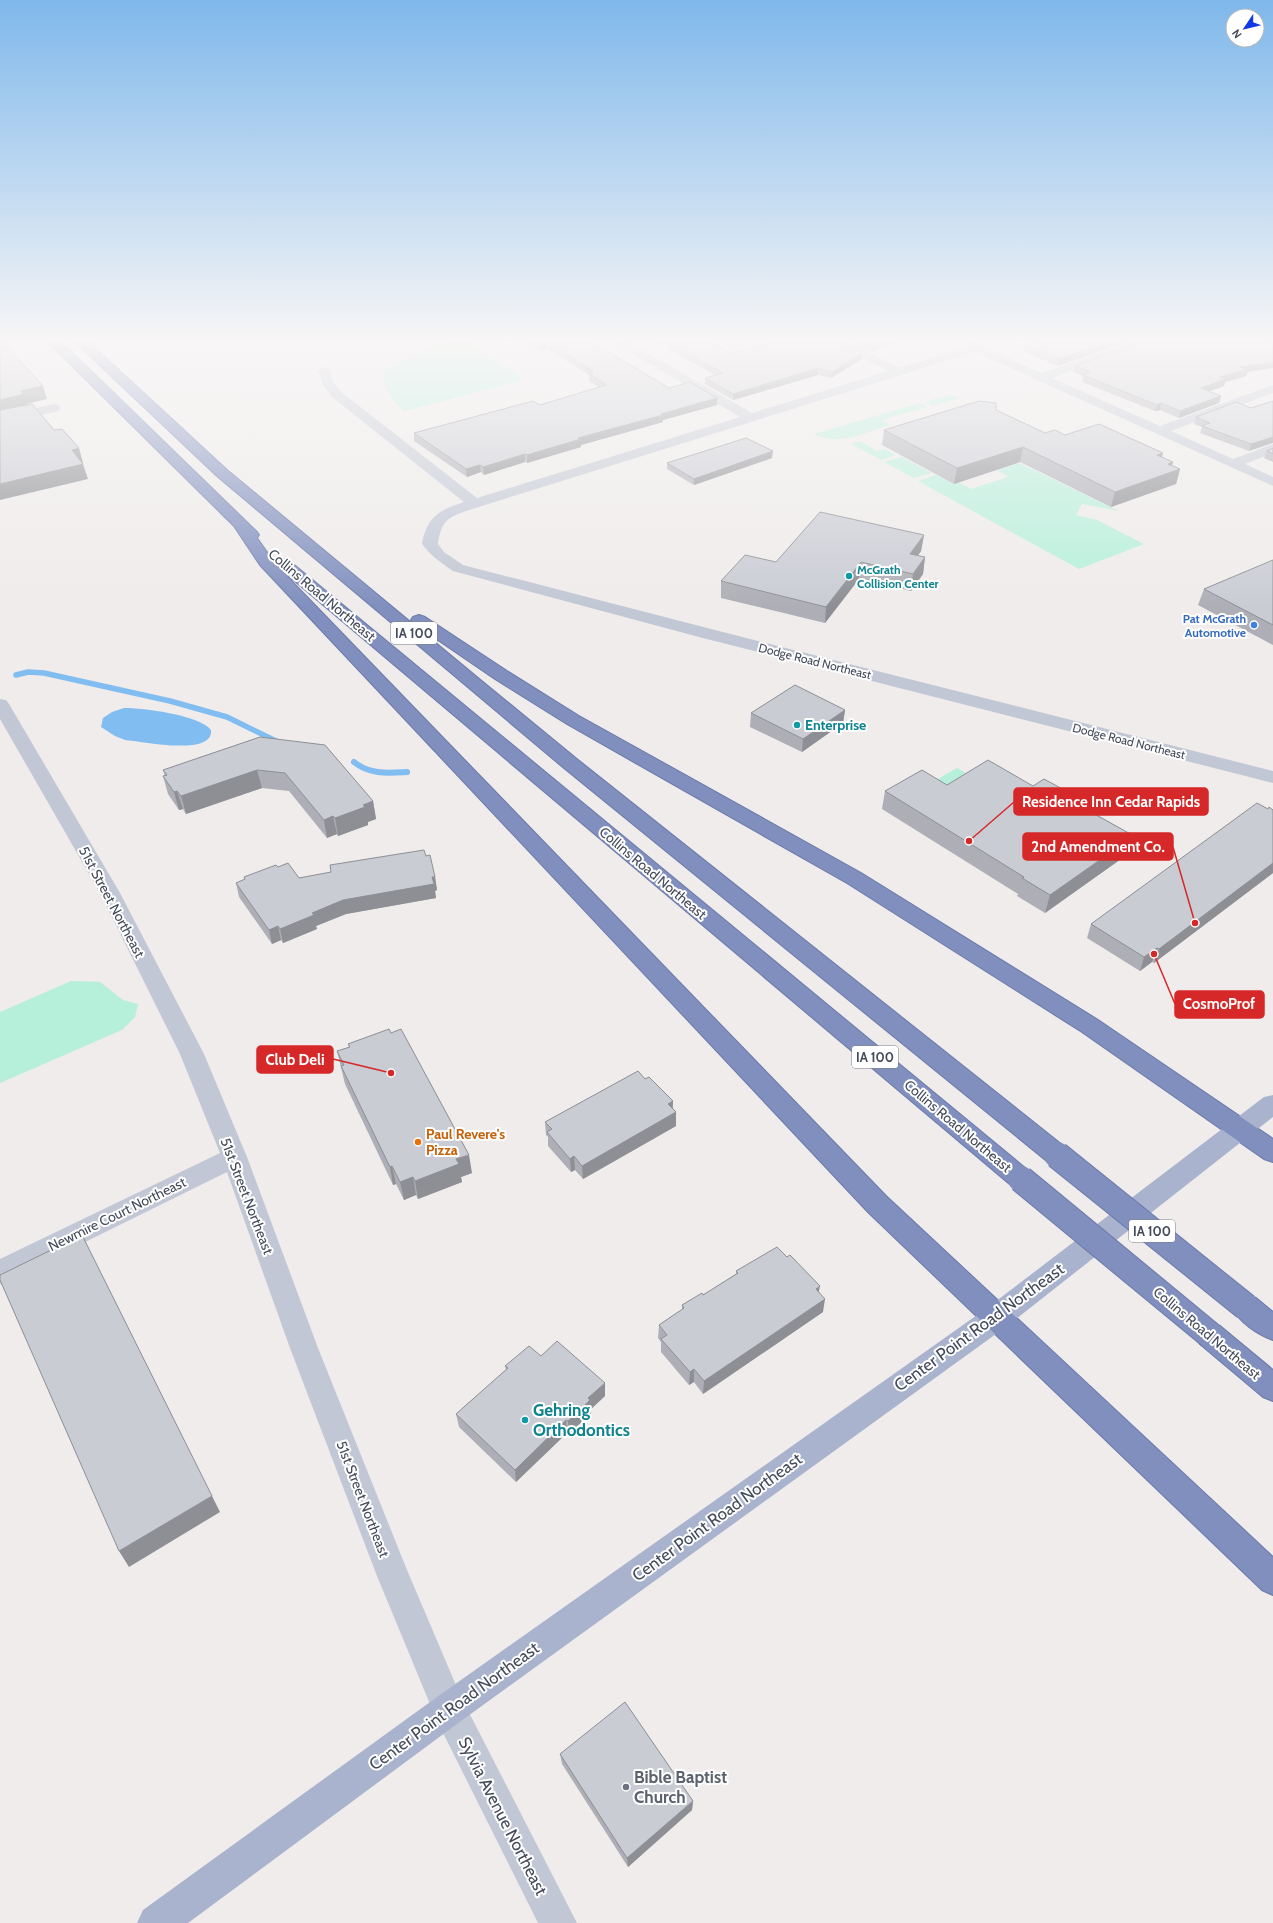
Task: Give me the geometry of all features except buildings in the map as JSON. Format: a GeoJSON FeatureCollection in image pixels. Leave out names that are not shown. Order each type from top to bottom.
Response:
{"type":"FeatureCollection","features":[{"type":"Feature","properties":{"kind":"highway","name":"Collins Road Northeast"},"geometry":{"type":"LineString","coordinates":[[142,428],[241,525],[300,578],[1273,1388]]}},
{"type":"Feature","properties":{"kind":"highway","name":"IA 100"},"geometry":{"type":"LineString","coordinates":[[172,428],[222,472],[577,769],[1273,1328]]}},
{"type":"Feature","properties":{"kind":"highway"},"geometry":{"type":"LineString","coordinates":[[222,472],[348,569],[447,640],[501,675],[573,720],[854,878],[1090,1026],[1242,1129],[1273,1152]]}},
{"type":"Feature","properties":{"kind":"highway"},"geometry":{"type":"LineString","coordinates":[[241,525],[265,562],[861,1187],[1273,1579]]}},
{"type":"Feature","properties":{"kind":"main road","name":"Center Point Road Northeast"},"geometry":{"type":"LineString","coordinates":[[156,1923],[448,1709],[997,1317],[1273,1104]]}},
{"type":"Feature","properties":{"kind":"street"},"geometry":{"type":"LineString","coordinates":[[379,428],[475,503],[716,428]]}},
{"type":"Feature","properties":{"kind":"street"},"geometry":{"type":"LineString","coordinates":[[1152,428],[1273,482]]}},
{"type":"Feature","properties":{"kind":"street"},"geometry":{"type":"LineString","coordinates":[[1159,431],[1168,428]]}},
{"type":"Feature","properties":{"kind":"street"},"geometry":{"type":"LineString","coordinates":[[1233,464],[1273,448]]}},
{"type":"Feature","properties":{"kind":"street","name":"Dodge Road Northeast"},"geometry":{"type":"LineString","coordinates":[[475,503],[455,510],[442,518],[434,527],[430,544],[439,555],[458,568],[705,633],[1273,777]]}},
{"type":"Feature","properties":{"kind":"street","name":"51st Street Northeast"},"geometry":{"type":"LineString","coordinates":[[0,704],[110,893],[192,1054],[234,1157],[304,1348],[387,1562],[448,1709]]}},
{"type":"Feature","properties":{"kind":"street","name":"Newmire Court Northeast"},"geometry":{"type":"LineString","coordinates":[[0,1272],[234,1157]]}},
{"type":"Feature","properties":{"kind":"street","name":"Sylvia Avenue Northeast"},"geometry":{"type":"LineString","coordinates":[[448,1709],[558,1923]]}},
{"type":"Feature","properties":{"kind":"green space"},"geometry":{"type":"Polygon","coordinates":[[[835,428],[881,428],[842,439],[823,438],[814,434],[835,428]]]}},
{"type":"Feature","properties":{"kind":"green space"},"geometry":{"type":"Polygon","coordinates":[[[860,441],[877,451],[884,449],[896,455],[881,460],[851,444],[860,441]]]}},
{"type":"Feature","properties":{"kind":"green space"},"geometry":{"type":"Polygon","coordinates":[[[902,457],[932,473],[914,478],[884,462],[902,457]]]}},
{"type":"Feature","properties":{"kind":"green space"},"geometry":{"type":"Polygon","coordinates":[[[1019,463],[1119,511],[1082,504],[1076,515],[1097,520],[1144,544],[1079,569],[918,481],[936,475],[954,484],[959,482],[971,489],[1008,477],[997,470],[1019,463]]]}},
{"type":"Feature","properties":{"kind":"green space"},"geometry":{"type":"Polygon","coordinates":[[[957,768],[974,778],[946,794],[929,784],[957,768]]]}},
{"type":"Feature","properties":{"kind":"green space"},"geometry":{"type":"Polygon","coordinates":[[[71,981],[100,982],[123,1000],[138,1004],[135,1017],[122,1030],[0,1083],[0,1012],[71,981]]]}},
{"type":"Feature","properties":{"kind":"water"},"geometry":{"type":"Polygon","coordinates":[[[124,708],[144,709],[184,716],[205,725],[211,730],[209,738],[201,743],[175,746],[125,740],[115,736],[101,727],[103,718],[112,712],[124,708]]]}},
{"type":"Feature","properties":{"kind":"waterway"},"geometry":{"type":"LineString","coordinates":[[16,675],[28,672],[44,673],[170,701],[227,717],[276,741]]}},
{"type":"Feature","properties":{"kind":"waterway"},"geometry":{"type":"LineString","coordinates":[[354,762],[373,771],[386,773],[407,772]]}},
{"type":"Feature","properties":{"kind":"place","name":"McGrath Collision Center"},"geometry":{"type":"Point","coordinates":[849,576]}},
{"type":"Feature","properties":{"kind":"place","name":"Pat McGrath Automotive"},"geometry":{"type":"Point","coordinates":[1254,625]}},
{"type":"Feature","properties":{"kind":"place","name":"Enterprise"},"geometry":{"type":"Point","coordinates":[797,725]}},
{"type":"Feature","properties":{"kind":"place","name":"Residence Inn Cedar Rapids"},"geometry":{"type":"Point","coordinates":[969,841]}},
{"type":"Feature","properties":{"kind":"place","name":"2nd Amendment Co."},"geometry":{"type":"Point","coordinates":[1195,923]}},
{"type":"Feature","properties":{"kind":"place","name":"CosmoProf"},"geometry":{"type":"Point","coordinates":[1154,954]}},
{"type":"Feature","properties":{"kind":"place","name":"Club Deli"},"geometry":{"type":"Point","coordinates":[391,1073]}},
{"type":"Feature","properties":{"kind":"place","name":"Paul Revere's Pizza"},"geometry":{"type":"Point","coordinates":[418,1142]}},
{"type":"Feature","properties":{"kind":"place","name":"Gehring Orthodontics"},"geometry":{"type":"Point","coordinates":[525,1420]}},
{"type":"Feature","properties":{"kind":"place","name":"Bible Baptist Church"},"geometry":{"type":"Point","coordinates":[626,1787]}}]}
